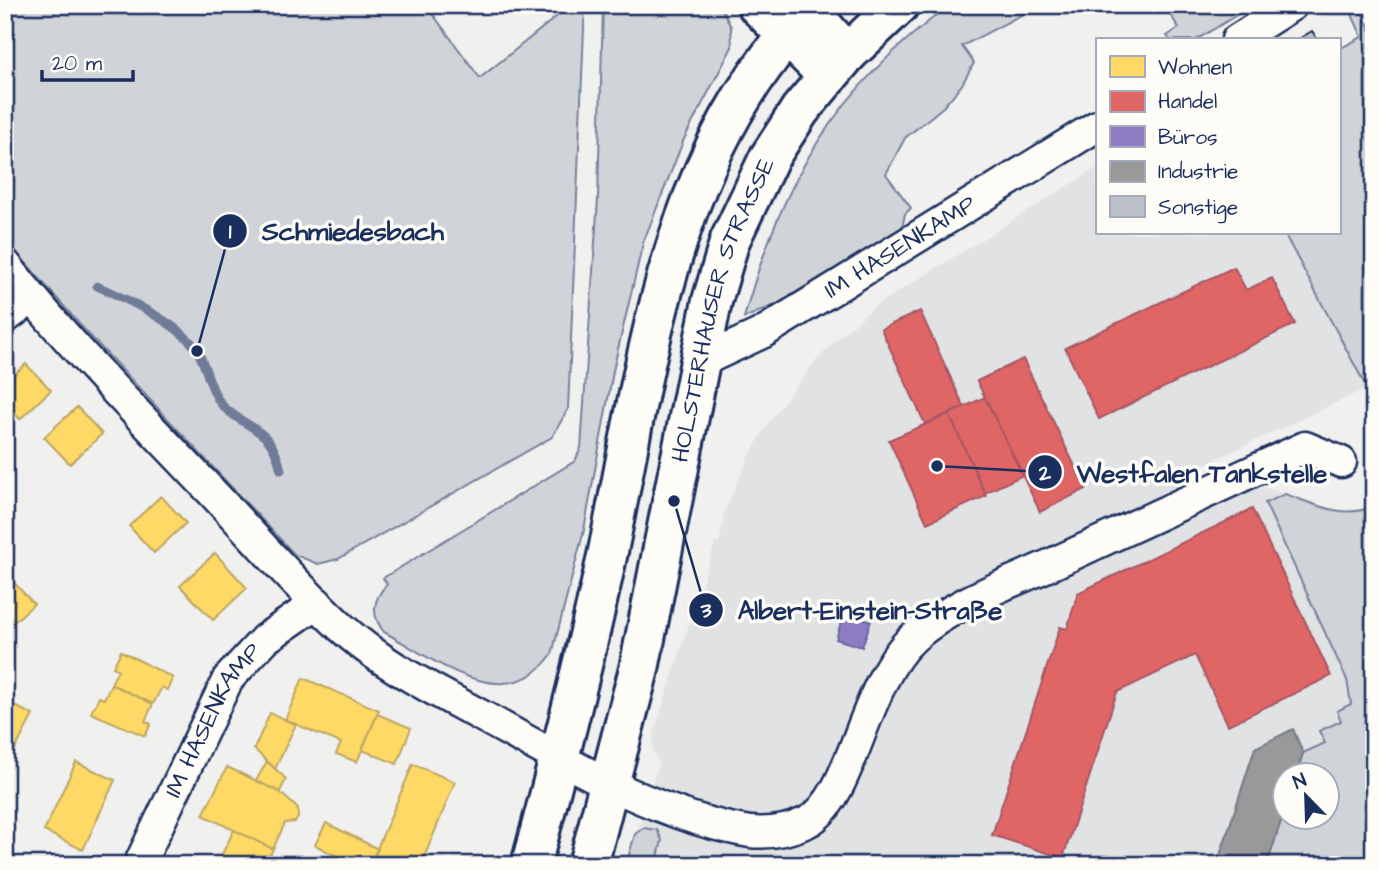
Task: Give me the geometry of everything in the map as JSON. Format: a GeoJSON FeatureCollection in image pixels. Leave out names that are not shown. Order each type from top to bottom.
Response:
{"type":"FeatureCollection","features":[{"type":"Feature","properties":{"kind":"main road"},"geometry":{"type":"LineString","coordinates":[[757,5],[804,14],[837,65]]}},
{"type":"Feature","properties":{"kind":"main road","name":"HOLSTERHAUSER STRASSE"},"geometry":{"type":"LineString","coordinates":[[588,865],[639,669],[712,301],[734,229],[769,158],[800,110],[837,65],[899,5]]}},
{"type":"Feature","properties":{"kind":"main road"},"geometry":{"type":"LineString","coordinates":[[531,865],[586,653],[655,329],[677,240],[688,206],[729,120],[752,81],[804,14]]}},
{"type":"Feature","properties":{"kind":"street"},"geometry":{"type":"LineString","coordinates":[[1240,38],[1292,5]]}},
{"type":"Feature","properties":{"kind":"street","name":"IM HASENKAMP"},"geometry":{"type":"LineString","coordinates":[[702,362],[762,333],[1096,127]]}},
{"type":"Feature","properties":{"kind":"street"},"geometry":{"type":"LineString","coordinates":[[5,264],[32,298],[317,603],[362,645],[402,672],[611,783],[682,813],[752,832],[774,832],[802,824],[824,809],[838,787],[869,706],[889,664],[929,625],[1020,579],[1305,447],[1341,462]]}},
{"type":"Feature","properties":{"kind":"street"},"geometry":{"type":"LineString","coordinates":[[5,318],[32,298]]}},
{"type":"Feature","properties":{"kind":"street","name":"IM HASENKAMP"},"geometry":{"type":"LineString","coordinates":[[139,865],[228,679],[265,639],[317,603]]}},
{"type":"Feature","properties":{"kind":"shaded area"},"geometry":{"type":"Polygon","coordinates":[[[5,5],[426,5],[480,78],[571,5],[585,5],[568,409],[552,437],[338,559],[318,564],[295,555],[82,327],[5,239],[5,5]]]}},
{"type":"Feature","properties":{"kind":"shaded area"},"geometry":{"type":"Polygon","coordinates":[[[603,5],[720,5],[731,27],[732,47],[684,139],[643,243],[614,366],[584,530],[552,654],[534,673],[514,682],[492,683],[470,678],[447,668],[384,632],[377,619],[375,607],[387,584],[383,578],[575,461],[581,448],[598,198],[603,5]]]}},
{"type":"Feature","properties":{"kind":"shaded area"},"geometry":{"type":"Polygon","coordinates":[[[950,5],[1040,5],[962,46],[974,63],[961,86],[943,107],[905,138],[886,174],[911,208],[905,214],[902,228],[777,304],[744,318],[776,224],[795,181],[818,142],[844,105],[874,70],[950,5]]]}},
{"type":"Feature","properties":{"kind":"shaded area"},"geometry":{"type":"Polygon","coordinates":[[[1164,5],[1253,5],[1199,38],[1168,38],[1167,36],[1179,28],[1164,5]]]}},
{"type":"Feature","properties":{"kind":"shaded area"},"geometry":{"type":"Polygon","coordinates":[[[1348,5],[1358,5],[1374,37],[1374,395],[1370,387],[1367,388],[1285,234],[1340,234],[1340,48],[1362,37],[1348,5]]]}},
{"type":"Feature","properties":{"kind":"shaded area"},"geometry":{"type":"Polygon","coordinates":[[[1096,169],[1096,234],[1285,234],[1367,388],[1187,473],[1207,507],[1245,489],[1266,488],[1285,494],[1265,504],[1347,680],[1351,704],[1341,721],[1307,762],[1270,762],[1270,832],[1277,832],[1267,865],[627,865],[659,762],[653,751],[653,737],[715,543],[719,543],[724,519],[722,517],[749,456],[769,422],[813,364],[838,338],[877,305],[1096,169]]]}},
{"type":"Feature","properties":{"kind":"shaded area"},"geometry":{"type":"Polygon","coordinates":[[[1285,494],[1340,511],[1363,510],[1374,506],[1374,865],[1267,865],[1277,832],[1340,832],[1340,762],[1300,762],[1303,753],[1325,743],[1319,731],[1341,721],[1337,711],[1351,704],[1347,680],[1265,503],[1285,494]]]}},
{"type":"Feature","properties":{"kind":"shaded area"},"geometry":{"type":"Polygon","coordinates":[[[643,828],[657,830],[662,840],[656,865],[626,865],[635,834],[643,828]]]}},
{"type":"Feature","properties":{"kind":"building: Wohnen"},"geometry":{"type":"Polygon","coordinates":[[[26,364],[51,390],[20,419],[5,404],[5,383],[26,364]]]}},
{"type":"Feature","properties":{"kind":"building: Wohnen"},"geometry":{"type":"Polygon","coordinates":[[[77,407],[102,434],[70,464],[44,437],[77,407]]]}},
{"type":"Feature","properties":{"kind":"building: Wohnen"},"geometry":{"type":"Polygon","coordinates":[[[161,496],[186,523],[154,553],[129,526],[161,496]]]}},
{"type":"Feature","properties":{"kind":"building: Wohnen"},"geometry":{"type":"Polygon","coordinates":[[[215,553],[247,588],[213,620],[180,586],[215,553]]]}},
{"type":"Feature","properties":{"kind":"building: Wohnen"},"geometry":{"type":"Polygon","coordinates":[[[5,573],[34,604],[5,630],[5,573]]]}},
{"type":"Feature","properties":{"kind":"building: Wohnen"},"geometry":{"type":"Polygon","coordinates":[[[121,651],[173,678],[167,690],[162,687],[153,704],[111,684],[118,670],[113,667],[121,651]]]}},
{"type":"Feature","properties":{"kind":"building: Wohnen"},"geometry":{"type":"Polygon","coordinates":[[[303,678],[379,710],[357,762],[336,754],[341,743],[285,720],[303,678]]]}},
{"type":"Feature","properties":{"kind":"building: Wohnen"},"geometry":{"type":"Polygon","coordinates":[[[111,684],[153,704],[145,721],[151,724],[145,736],[91,713],[99,697],[104,699],[111,684]]]}},
{"type":"Feature","properties":{"kind":"building: Wohnen"},"geometry":{"type":"Polygon","coordinates":[[[5,701],[33,715],[9,761],[5,758],[5,701]]]}},
{"type":"Feature","properties":{"kind":"building: Wohnen"},"geometry":{"type":"Polygon","coordinates":[[[270,713],[296,724],[275,769],[254,749],[270,713]]]}},
{"type":"Feature","properties":{"kind":"building: Wohnen"},"geometry":{"type":"Polygon","coordinates":[[[377,714],[411,728],[397,764],[362,750],[377,714]]]}},
{"type":"Feature","properties":{"kind":"building: Wohnen"},"geometry":{"type":"Polygon","coordinates":[[[267,761],[286,779],[280,792],[256,781],[267,761]]]}},
{"type":"Feature","properties":{"kind":"building: Wohnen"},"geometry":{"type":"Polygon","coordinates":[[[76,762],[115,780],[83,850],[44,831],[76,762]]]}},
{"type":"Feature","properties":{"kind":"building: Wohnen"},"geometry":{"type":"Polygon","coordinates":[[[413,764],[455,782],[421,865],[370,865],[413,764]]]}},
{"type":"Feature","properties":{"kind":"building: Wohnen"},"geometry":{"type":"Polygon","coordinates":[[[227,767],[280,792],[298,809],[298,818],[295,822],[285,823],[273,849],[203,815],[227,767]]]}},
{"type":"Feature","properties":{"kind":"building: Wohnen"},"geometry":{"type":"Polygon","coordinates":[[[326,823],[378,849],[370,865],[354,865],[315,845],[326,823]]]}},
{"type":"Feature","properties":{"kind":"building: Wohnen"},"geometry":{"type":"Polygon","coordinates":[[[234,830],[273,849],[265,865],[240,865],[221,856],[234,830]]]}},
{"type":"Feature","properties":{"kind":"building: Handel"},"geometry":{"type":"Polygon","coordinates":[[[1234,267],[1246,290],[1272,278],[1295,324],[1099,419],[1065,348],[1234,267]]]}},
{"type":"Feature","properties":{"kind":"building: Handel"},"geometry":{"type":"Polygon","coordinates":[[[920,311],[964,407],[925,424],[881,329],[920,311]]]}},
{"type":"Feature","properties":{"kind":"building: Handel"},"geometry":{"type":"Polygon","coordinates":[[[1023,359],[1086,489],[1040,512],[977,381],[1023,359]]]}},
{"type":"Feature","properties":{"kind":"building: Handel"},"geometry":{"type":"Polygon","coordinates":[[[985,397],[1023,475],[985,493],[949,414],[985,397]]]}},
{"type":"Feature","properties":{"kind":"building: Handel"},"geometry":{"type":"Polygon","coordinates":[[[949,414],[986,496],[927,523],[889,440],[949,414]]]}},
{"type":"Feature","properties":{"kind":"building: Handel"},"geometry":{"type":"Polygon","coordinates":[[[1252,509],[1331,676],[1228,725],[1195,655],[1117,692],[1063,858],[992,835],[1060,627],[1067,629],[1078,593],[1252,509]]]}},
{"type":"Feature","properties":{"kind":"building: Büros"},"geometry":{"type":"Polygon","coordinates":[[[844,612],[871,621],[862,647],[836,639],[844,612]]]}},
{"type":"Feature","properties":{"kind":"building: Industrie"},"geometry":{"type":"Polygon","coordinates":[[[1293,729],[1303,753],[1300,762],[1270,762],[1270,832],[1277,832],[1267,865],[1217,865],[1255,748],[1293,729]]]}},
{"type":"Feature","properties":{"kind":"building: Sonstige"},"geometry":{"type":"Polygon","coordinates":[[[1312,31],[1317,38],[1300,38],[1312,31]]]}},
{"type":"Feature","properties":{"kind":"waterway"},"geometry":{"type":"LineString","coordinates":[[97,286],[165,321],[189,340],[201,357],[221,403],[267,439],[277,456],[281,470]]}},
{"type":"Feature","properties":{"kind":"place","name":"Schmiedesbach"},"geometry":{"type":"Point","coordinates":[197,351]}},
{"type":"Feature","properties":{"kind":"place","name":"Westfalen Tankstelle"},"geometry":{"type":"Point","coordinates":[937,466]}},
{"type":"Feature","properties":{"kind":"place","name":"Albert-Einstein-Straße"},"geometry":{"type":"Point","coordinates":[674,501]}}]}
